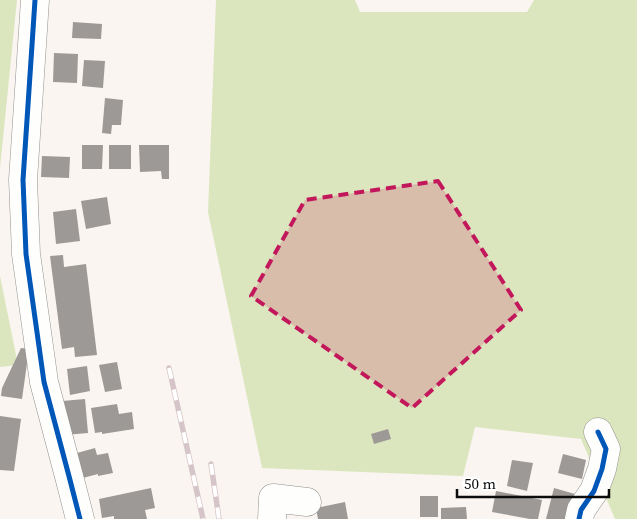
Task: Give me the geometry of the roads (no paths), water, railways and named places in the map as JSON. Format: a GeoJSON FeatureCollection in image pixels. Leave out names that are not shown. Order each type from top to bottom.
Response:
{"type":"FeatureCollection","features":[{"type":"Feature","properties":{"kind":"street"},"geometry":{"type":"LineString","coordinates":[[34,0],[23,180],[26,254],[44,382],[80,519]]}},
{"type":"Feature","properties":{"kind":"street"},"geometry":{"type":"LineString","coordinates":[[579,519],[581,510],[594,491],[602,469],[606,449],[598,432]]}},
{"type":"Feature","properties":{"kind":"street"},"geometry":{"type":"LineString","coordinates":[[272,519],[273,498],[307,502]]}},
{"type":"Feature","properties":{"kind":"railway"},"geometry":{"type":"LineString","coordinates":[[169,368],[203,519]]}},
{"type":"Feature","properties":{"kind":"railway"},"geometry":{"type":"LineString","coordinates":[[211,464],[219,519]]}}]}
